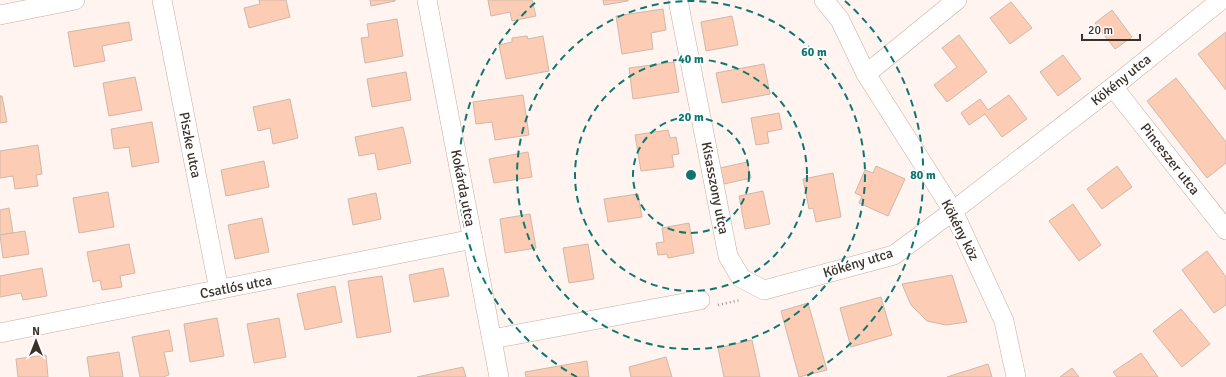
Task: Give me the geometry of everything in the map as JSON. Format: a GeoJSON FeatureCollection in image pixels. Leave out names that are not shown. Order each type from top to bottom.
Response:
{"type":"FeatureCollection","features":[{"type":"Feature","properties":{"kind":"street"},"geometry":{"type":"LineString","coordinates":[[0,14],[75,0]]}},
{"type":"Feature","properties":{"kind":"street","name":"Piszke utca"},"geometry":{"type":"LineString","coordinates":[[162,0],[219,290]]}},
{"type":"Feature","properties":{"kind":"street","name":"Kokárda utca"},"geometry":{"type":"LineString","coordinates":[[427,0],[499,377]]}},
{"type":"Feature","properties":{"kind":"street","name":"Kisasszony utca"},"geometry":{"type":"LineString","coordinates":[[678,0],[728,256],[741,278],[764,290]]}},
{"type":"Feature","properties":{"kind":"street","name":"Kökény köz"},"geometry":{"type":"LineString","coordinates":[[824,0],[840,20],[866,74],[953,211],[1004,322],[1016,377]]}},
{"type":"Feature","properties":{"kind":"street"},"geometry":{"type":"LineString","coordinates":[[866,74],[957,0]]}},
{"type":"Feature","properties":{"kind":"street","name":"Kökény utca"},"geometry":{"type":"LineString","coordinates":[[764,290],[894,255],[1113,87],[1221,0]]}},
{"type":"Feature","properties":{"kind":"street","name":"Pinceszer utca"},"geometry":{"type":"LineString","coordinates":[[1113,87],[1226,230]]}},
{"type":"Feature","properties":{"kind":"street","name":"Csatlós utca"},"geometry":{"type":"LineString","coordinates":[[0,333],[472,238]]}},
{"type":"Feature","properties":{"kind":"street"},"geometry":{"type":"LineString","coordinates":[[492,339],[700,300]]}},
{"type":"Feature","properties":{"kind":"path"},"geometry":{"type":"LineString","coordinates":[[700,300],[710,307],[757,296],[764,290]]}},
{"type":"Feature","properties":{"kind":"building"},"geometry":{"type":"Polygon","coordinates":[[[259,0],[286,0],[290,17],[249,28],[244,8],[260,4],[259,0]]]}},
{"type":"Feature","properties":{"kind":"building"},"geometry":{"type":"Polygon","coordinates":[[[370,0],[395,0],[395,1],[371,6],[370,0]]]}},
{"type":"Feature","properties":{"kind":"building"},"geometry":{"type":"Polygon","coordinates":[[[488,0],[532,0],[536,16],[512,21],[510,12],[491,16],[488,0]]]}},
{"type":"Feature","properties":{"kind":"building"},"geometry":{"type":"Polygon","coordinates":[[[603,0],[628,0],[628,1],[604,5],[603,0]]]}},
{"type":"Feature","properties":{"kind":"building"},"geometry":{"type":"Polygon","coordinates":[[[1011,2],[1032,28],[1010,44],[990,18],[1011,2]]]}},
{"type":"Feature","properties":{"kind":"building"},"geometry":{"type":"Polygon","coordinates":[[[663,9],[666,30],[651,33],[653,49],[622,54],[616,16],[663,9]]]}},
{"type":"Feature","properties":{"kind":"building"},"geometry":{"type":"Polygon","coordinates":[[[1112,10],[1132,37],[1115,49],[1095,23],[1112,10]]]}},
{"type":"Feature","properties":{"kind":"building"},"geometry":{"type":"Polygon","coordinates":[[[732,16],[738,45],[706,51],[701,22],[732,16]]]}},
{"type":"Feature","properties":{"kind":"building"},"geometry":{"type":"Polygon","coordinates":[[[397,19],[403,56],[365,63],[361,38],[369,37],[367,24],[397,19]]]}},
{"type":"Feature","properties":{"kind":"building"},"geometry":{"type":"Polygon","coordinates":[[[129,22],[132,40],[102,46],[105,61],[74,67],[68,32],[129,22]]]}},
{"type":"Feature","properties":{"kind":"building"},"geometry":{"type":"Polygon","coordinates":[[[1226,32],[1226,90],[1198,54],[1226,32]]]}},
{"type":"Feature","properties":{"kind":"building"},"geometry":{"type":"Polygon","coordinates":[[[959,35],[987,72],[947,102],[934,85],[957,67],[942,48],[959,35]]]}},
{"type":"Feature","properties":{"kind":"building"},"geometry":{"type":"Polygon","coordinates":[[[527,36],[528,39],[543,36],[549,71],[506,79],[499,45],[512,42],[512,38],[527,36]]]}},
{"type":"Feature","properties":{"kind":"building"},"geometry":{"type":"Polygon","coordinates":[[[1063,55],[1081,79],[1058,96],[1040,72],[1063,55]]]}},
{"type":"Feature","properties":{"kind":"building"},"geometry":{"type":"Polygon","coordinates":[[[674,62],[679,92],[633,99],[629,68],[674,62]]]}},
{"type":"Feature","properties":{"kind":"building"},"geometry":{"type":"Polygon","coordinates":[[[764,64],[770,94],[722,103],[716,73],[764,64]]]}},
{"type":"Feature","properties":{"kind":"building"},"geometry":{"type":"Polygon","coordinates":[[[406,72],[411,100],[372,107],[367,79],[406,72]]]}},
{"type":"Feature","properties":{"kind":"building"},"geometry":{"type":"Polygon","coordinates":[[[135,77],[142,110],[109,116],[103,83],[135,77]]]}},
{"type":"Feature","properties":{"kind":"building"},"geometry":{"type":"Polygon","coordinates":[[[1176,78],[1226,142],[1226,163],[1207,178],[1147,101],[1176,78]]]}},
{"type":"Feature","properties":{"kind":"building"},"geometry":{"type":"Polygon","coordinates":[[[523,95],[529,135],[495,140],[492,122],[476,124],[473,102],[523,95]]]}},
{"type":"Feature","properties":{"kind":"building"},"geometry":{"type":"Polygon","coordinates":[[[1009,95],[1027,119],[1002,137],[985,114],[969,125],[961,113],[980,99],[988,110],[1009,95]]]}},
{"type":"Feature","properties":{"kind":"building"},"geometry":{"type":"Polygon","coordinates":[[[0,96],[2,96],[7,122],[0,123],[0,96]]]}},
{"type":"Feature","properties":{"kind":"building"},"geometry":{"type":"Polygon","coordinates":[[[290,99],[298,138],[273,144],[270,128],[258,131],[253,107],[290,99]]]}},
{"type":"Feature","properties":{"kind":"building"},"geometry":{"type":"Polygon","coordinates":[[[779,113],[782,129],[767,132],[769,143],[756,145],[751,118],[779,113]]]}},
{"type":"Feature","properties":{"kind":"building"},"geometry":{"type":"Polygon","coordinates":[[[152,122],[159,162],[132,167],[129,147],[114,149],[111,129],[152,122]]]}},
{"type":"Feature","properties":{"kind":"building"},"geometry":{"type":"Polygon","coordinates":[[[403,127],[411,163],[378,170],[375,153],[359,156],[355,137],[403,127]]]}},
{"type":"Feature","properties":{"kind":"building"},"geometry":{"type":"Polygon","coordinates":[[[668,130],[670,138],[676,137],[679,154],[672,155],[674,167],[641,171],[635,135],[668,130]]]}},
{"type":"Feature","properties":{"kind":"building"},"geometry":{"type":"Polygon","coordinates":[[[38,145],[42,174],[36,175],[38,186],[15,189],[13,176],[0,178],[0,151],[38,145]]]}},
{"type":"Feature","properties":{"kind":"building"},"geometry":{"type":"Polygon","coordinates":[[[528,152],[532,177],[494,183],[489,159],[528,152]]]}},
{"type":"Feature","properties":{"kind":"building"},"geometry":{"type":"Polygon","coordinates":[[[264,161],[269,187],[226,196],[221,170],[264,161]]]}},
{"type":"Feature","properties":{"kind":"building"},"geometry":{"type":"Polygon","coordinates":[[[747,162],[751,178],[724,184],[720,168],[747,162]]]}},
{"type":"Feature","properties":{"kind":"building"},"geometry":{"type":"Polygon","coordinates":[[[876,166],[905,179],[888,216],[859,203],[862,196],[855,193],[865,170],[873,173],[876,166]]]}},
{"type":"Feature","properties":{"kind":"building"},"geometry":{"type":"Polygon","coordinates":[[[1117,166],[1132,187],[1102,209],[1087,189],[1117,166]]]}},
{"type":"Feature","properties":{"kind":"building"},"geometry":{"type":"Polygon","coordinates":[[[833,173],[841,217],[816,222],[813,208],[809,209],[803,179],[833,173]]]}},
{"type":"Feature","properties":{"kind":"building"},"geometry":{"type":"Polygon","coordinates":[[[763,191],[770,224],[745,229],[739,196],[763,191]]]}},
{"type":"Feature","properties":{"kind":"building"},"geometry":{"type":"Polygon","coordinates":[[[108,192],[114,227],[79,233],[73,198],[108,192]]]}},
{"type":"Feature","properties":{"kind":"building"},"geometry":{"type":"Polygon","coordinates":[[[376,193],[381,219],[353,225],[348,199],[376,193]]]}},
{"type":"Feature","properties":{"kind":"building"},"geometry":{"type":"Polygon","coordinates":[[[638,194],[642,217],[608,222],[604,199],[638,194]]]}},
{"type":"Feature","properties":{"kind":"building"},"geometry":{"type":"Polygon","coordinates":[[[1073,204],[1101,245],[1079,261],[1049,221],[1073,204]]]}},
{"type":"Feature","properties":{"kind":"building"},"geometry":{"type":"Polygon","coordinates":[[[9,208],[13,233],[0,235],[0,210],[9,208]]]}},
{"type":"Feature","properties":{"kind":"building"},"geometry":{"type":"Polygon","coordinates":[[[530,214],[536,248],[505,253],[500,219],[530,214]]]}},
{"type":"Feature","properties":{"kind":"building"},"geometry":{"type":"Polygon","coordinates":[[[262,218],[269,252],[235,259],[228,225],[262,218]]]}},
{"type":"Feature","properties":{"kind":"building"},"geometry":{"type":"Polygon","coordinates":[[[689,223],[694,253],[668,258],[667,254],[658,255],[656,243],[664,242],[662,228],[689,223]]]}},
{"type":"Feature","properties":{"kind":"building"},"geometry":{"type":"Polygon","coordinates":[[[25,231],[29,254],[3,258],[0,235],[25,231]]]}},
{"type":"Feature","properties":{"kind":"building"},"geometry":{"type":"Polygon","coordinates":[[[129,244],[135,273],[120,276],[122,287],[102,290],[100,280],[93,282],[87,252],[129,244]]]}},
{"type":"Feature","properties":{"kind":"building"},"geometry":{"type":"Polygon","coordinates":[[[588,244],[594,279],[569,283],[563,248],[588,244]]]}},
{"type":"Feature","properties":{"kind":"building"},"geometry":{"type":"Polygon","coordinates":[[[1207,251],[1226,277],[1226,305],[1214,313],[1182,270],[1207,251]]]}},
{"type":"Feature","properties":{"kind":"building"},"geometry":{"type":"Polygon","coordinates":[[[42,268],[47,296],[23,300],[21,293],[0,297],[0,276],[42,268]]]}},
{"type":"Feature","properties":{"kind":"building"},"geometry":{"type":"Polygon","coordinates":[[[443,268],[449,296],[414,302],[409,275],[443,268]]]}},
{"type":"Feature","properties":{"kind":"building"},"geometry":{"type":"Polygon","coordinates":[[[952,275],[967,322],[946,325],[927,321],[911,305],[902,284],[952,275]]]}},
{"type":"Feature","properties":{"kind":"building"},"geometry":{"type":"Polygon","coordinates":[[[382,276],[391,332],[357,338],[348,281],[382,276]]]}},
{"type":"Feature","properties":{"kind":"building"},"geometry":{"type":"Polygon","coordinates":[[[335,286],[342,322],[305,330],[297,294],[335,286]]]}},
{"type":"Feature","properties":{"kind":"building"},"geometry":{"type":"Polygon","coordinates":[[[881,297],[892,335],[851,347],[840,308],[881,297]]]}},
{"type":"Feature","properties":{"kind":"building"},"geometry":{"type":"Polygon","coordinates":[[[808,303],[827,370],[799,377],[781,311],[808,303]]]}},
{"type":"Feature","properties":{"kind":"building"},"geometry":{"type":"Polygon","coordinates":[[[1181,309],[1210,344],[1182,367],[1153,331],[1181,309]]]}},
{"type":"Feature","properties":{"kind":"building"},"geometry":{"type":"Polygon","coordinates":[[[217,318],[224,356],[190,362],[184,324],[217,318]]]}},
{"type":"Feature","properties":{"kind":"building"},"geometry":{"type":"Polygon","coordinates":[[[279,318],[286,357],[254,363],[247,324],[279,318]]]}},
{"type":"Feature","properties":{"kind":"building"},"geometry":{"type":"Polygon","coordinates":[[[169,330],[173,351],[164,352],[169,375],[163,377],[140,377],[132,337],[169,330]]]}},
{"type":"Feature","properties":{"kind":"building"},"geometry":{"type":"Polygon","coordinates":[[[752,340],[760,377],[724,377],[718,348],[752,340]]]}},
{"type":"Feature","properties":{"kind":"building"},"geometry":{"type":"Polygon","coordinates":[[[119,352],[123,377],[90,377],[87,357],[119,352]]]}},
{"type":"Feature","properties":{"kind":"building"},"geometry":{"type":"Polygon","coordinates":[[[1141,353],[1158,377],[1117,377],[1113,372],[1141,353]]]}},
{"type":"Feature","properties":{"kind":"building"},"geometry":{"type":"Polygon","coordinates":[[[46,355],[48,377],[18,377],[16,359],[46,355]]]}},
{"type":"Feature","properties":{"kind":"building"},"geometry":{"type":"Polygon","coordinates":[[[666,357],[672,377],[631,377],[629,367],[666,357]]]}},
{"type":"Feature","properties":{"kind":"building"},"geometry":{"type":"Polygon","coordinates":[[[587,361],[589,377],[526,377],[525,372],[587,361]]]}},
{"type":"Feature","properties":{"kind":"building"},"geometry":{"type":"Polygon","coordinates":[[[988,364],[992,377],[947,377],[988,364]]]}},
{"type":"Feature","properties":{"kind":"building"},"geometry":{"type":"Polygon","coordinates":[[[463,367],[466,377],[417,377],[463,367]]]}},
{"type":"Feature","properties":{"kind":"building"},"geometry":{"type":"Polygon","coordinates":[[[1072,368],[1079,377],[1060,377],[1072,368]]]}}]}
